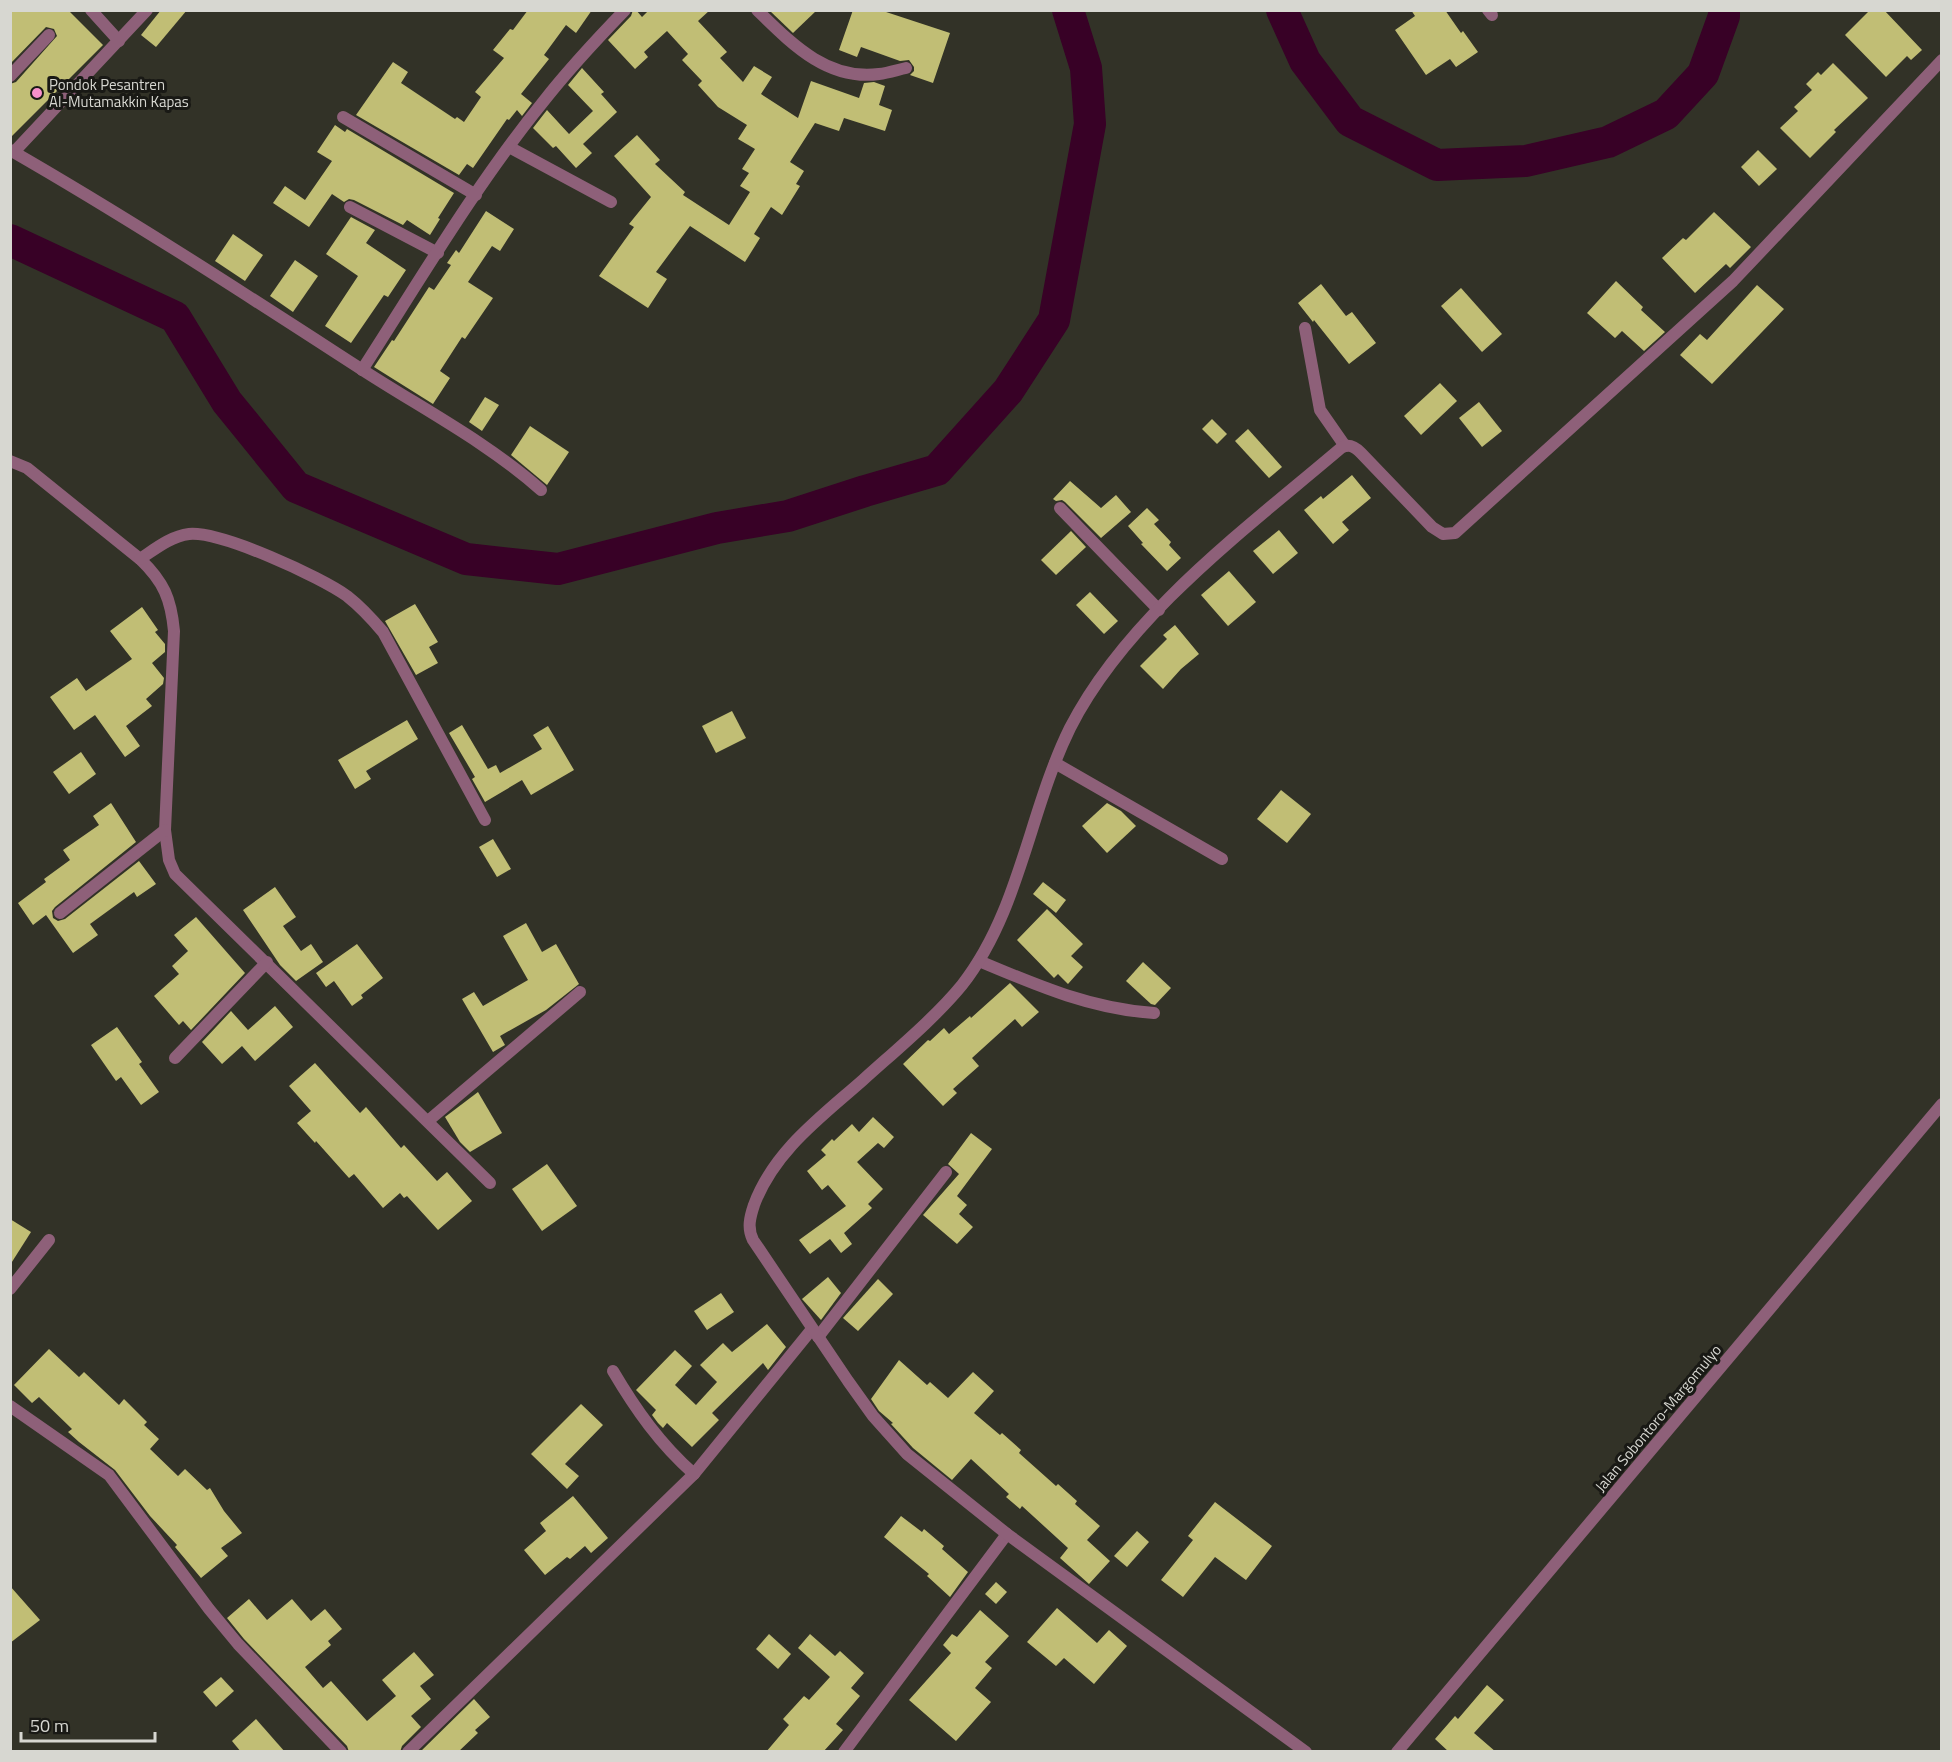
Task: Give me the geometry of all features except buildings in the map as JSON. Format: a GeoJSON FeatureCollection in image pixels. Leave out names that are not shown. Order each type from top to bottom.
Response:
{"type":"FeatureCollection","features":[{"type":"Feature","properties":{"kind":"street"},"geometry":{"type":"LineString","coordinates":[[91,10],[118,41]]}},
{"type":"Feature","properties":{"kind":"street"},"geometry":{"type":"LineString","coordinates":[[147,10],[13,151],[211,272],[501,457],[541,490]]}},
{"type":"Feature","properties":{"kind":"street"},"geometry":{"type":"LineString","coordinates":[[362,370],[509,147],[542,102],[625,10]]}},
{"type":"Feature","properties":{"kind":"street"},"geometry":{"type":"LineString","coordinates":[[757,10],[807,55],[834,70],[846,73],[879,74],[906,68]]}},
{"type":"Feature","properties":{"kind":"street"},"geometry":{"type":"LineString","coordinates":[[10,76],[49,35]]}},
{"type":"Feature","properties":{"kind":"street"},"geometry":{"type":"LineString","coordinates":[[1306,1752],[1007,1534],[946,1487],[894,1441],[815,1333],[750,1235],[750,1218],[761,1188],[787,1150],[810,1126],[940,1008],[960,987],[979,961],[996,927],[1025,854],[1055,763],[1070,729],[1093,689],[1126,645],[1192,574],[1345,446],[1354,446],[1432,527],[1443,534],[1455,533],[1733,281],[1941,60]]}},
{"type":"Feature","properties":{"kind":"street"},"geometry":{"type":"LineString","coordinates":[[343,117],[476,195]]}},
{"type":"Feature","properties":{"kind":"street"},"geometry":{"type":"LineString","coordinates":[[509,147],[611,202]]}},
{"type":"Feature","properties":{"kind":"street"},"geometry":{"type":"LineString","coordinates":[[350,207],[438,253]]}},
{"type":"Feature","properties":{"kind":"street"},"geometry":{"type":"LineString","coordinates":[[1305,328],[1320,410],[1345,446]]}},
{"type":"Feature","properties":{"kind":"street"},"geometry":{"type":"LineString","coordinates":[[10,461],[27,468],[140,559],[155,574],[166,591],[172,610],[174,631],[165,830],[169,860],[175,873],[490,1182]]}},
{"type":"Feature","properties":{"kind":"street"},"geometry":{"type":"LineString","coordinates":[[1060,508],[1159,610]]}},
{"type":"Feature","properties":{"kind":"street"},"geometry":{"type":"LineString","coordinates":[[140,559],[176,538],[195,534],[207,536],[279,560],[328,584],[347,597],[369,615],[383,632],[485,820]]}},
{"type":"Feature","properties":{"kind":"street"},"geometry":{"type":"LineString","coordinates":[[1055,763],[1222,859]]}},
{"type":"Feature","properties":{"kind":"street"},"geometry":{"type":"LineString","coordinates":[[60,913],[165,830]]}},
{"type":"Feature","properties":{"kind":"street"},"geometry":{"type":"LineString","coordinates":[[979,961],[1078,1000],[1129,1012],[1154,1013]]}},
{"type":"Feature","properties":{"kind":"street"},"geometry":{"type":"LineString","coordinates":[[175,1058],[267,962]]}},
{"type":"Feature","properties":{"kind":"street"},"geometry":{"type":"LineString","coordinates":[[428,1121],[580,992]]}},
{"type":"Feature","properties":{"kind":"street","name":"Jalan Sobontoro-Margomulyo"},"geometry":{"type":"LineString","coordinates":[[1397,1752],[1941,1104]]}},
{"type":"Feature","properties":{"kind":"street"},"geometry":{"type":"LineString","coordinates":[[408,1752],[694,1474],[815,1333],[946,1172]]}},
{"type":"Feature","properties":{"kind":"street"},"geometry":{"type":"LineString","coordinates":[[10,1289],[49,1240]]}},
{"type":"Feature","properties":{"kind":"street"},"geometry":{"type":"LineString","coordinates":[[613,1371],[643,1419],[677,1460],[694,1474]]}},
{"type":"Feature","properties":{"kind":"street"},"geometry":{"type":"LineString","coordinates":[[10,1406],[105,1471],[230,1635],[341,1752]]}},
{"type":"Feature","properties":{"kind":"street"},"geometry":{"type":"LineString","coordinates":[[844,1752],[1007,1534]]}},
{"type":"Feature","properties":{"kind":"waterway"},"geometry":{"type":"LineString","coordinates":[[10,240],[175,317],[227,402],[296,487],[466,559],[558,569],[717,528],[788,516],[937,470],[1008,391],[1054,320],[1090,124],[1086,68],[1068,10]]}},
{"type":"Feature","properties":{"kind":"waterway"},"geometry":{"type":"LineString","coordinates":[[1282,10],[1305,61],[1350,121],[1437,165],[1526,161],[1608,142],[1666,114],[1703,74],[1724,16],[1724,10]]}},
{"type":"Feature","properties":{"kind":"place","name":"Pondok Pesantren Al-Mutamakkin Kapas"},"geometry":{"type":"Point","coordinates":[37,93]}}]}
